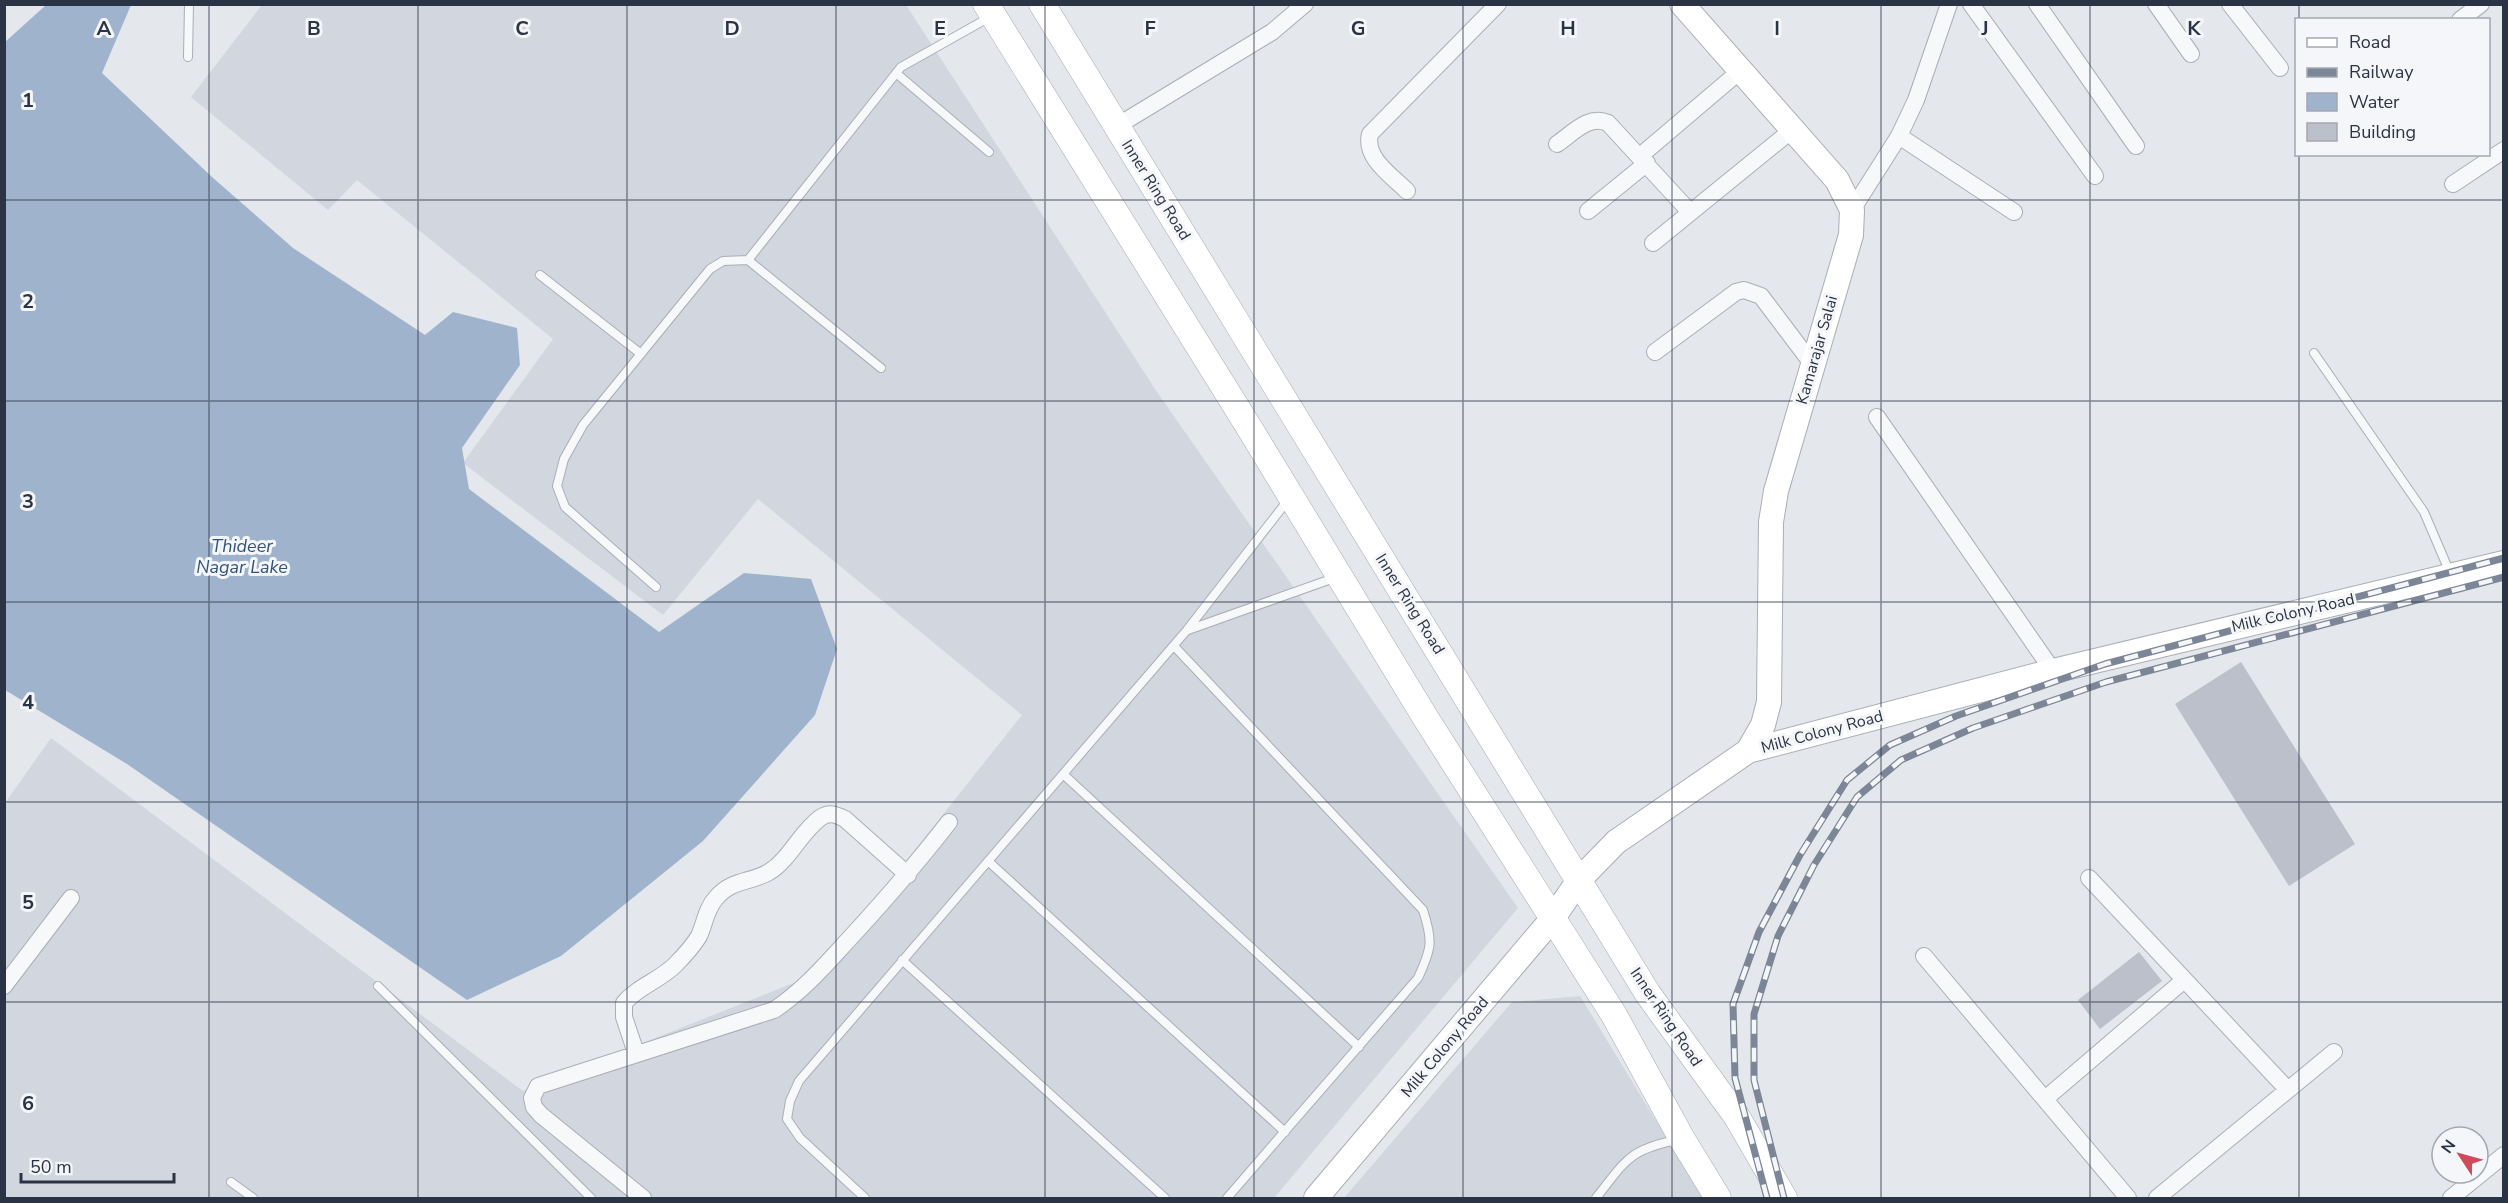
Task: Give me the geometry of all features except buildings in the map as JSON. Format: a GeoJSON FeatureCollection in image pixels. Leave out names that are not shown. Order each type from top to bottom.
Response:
{"type":"FeatureCollection","features":[{"type":"Feature","properties":{"kind":"main road","name":"Inner Ring Road"},"geometry":{"type":"LineString","coordinates":[[1042,4],[1648,994],[1737,1117],[1784,1198]]}},
{"type":"Feature","properties":{"kind":"main road"},"geometry":{"type":"LineString","coordinates":[[1682,4],[1837,180],[1852,210]]}},
{"type":"Feature","properties":{"kind":"main road"},"geometry":{"type":"LineString","coordinates":[[990,10],[1291,496],[1338,577],[1614,1015],[1682,1139],[1718,1198]]}},
{"type":"Feature","properties":{"kind":"main road","name":"Kamarajar Salai"},"geometry":{"type":"LineString","coordinates":[[1748,751],[1763,725],[1769,702],[1771,522],[1776,491],[1851,235],[1852,210]]}},
{"type":"Feature","properties":{"kind":"main road","name":"Milk Colony Road"},"geometry":{"type":"LineString","coordinates":[[1316,1198],[1553,918],[1579,880],[1616,842],[1748,751],[2053,671],[2504,563]]}},
{"type":"Feature","properties":{"kind":"street"},"geometry":{"type":"LineString","coordinates":[[1117,126],[1272,32],[1294,16],[1305,4]]}},
{"type":"Feature","properties":{"kind":"street"},"geometry":{"type":"LineString","coordinates":[[1407,191],[1371,155],[1367,144],[1370,134],[1498,4]]}},
{"type":"Feature","properties":{"kind":"street"},"geometry":{"type":"LineString","coordinates":[[1852,210],[1899,136],[1916,100],[1949,4]]}},
{"type":"Feature","properties":{"kind":"street"},"geometry":{"type":"LineString","coordinates":[[1971,4],[2094,176]]}},
{"type":"Feature","properties":{"kind":"street"},"geometry":{"type":"LineString","coordinates":[[2037,4],[2136,146]]}},
{"type":"Feature","properties":{"kind":"street"},"geometry":{"type":"LineString","coordinates":[[2156,4],[2192,54]]}},
{"type":"Feature","properties":{"kind":"street"},"geometry":{"type":"LineString","coordinates":[[2230,4],[2280,68]]}},
{"type":"Feature","properties":{"kind":"street"},"geometry":{"type":"LineString","coordinates":[[2463,18],[2481,4]]}},
{"type":"Feature","properties":{"kind":"street"},"geometry":{"type":"LineString","coordinates":[[1588,211],[1740,71]]}},
{"type":"Feature","properties":{"kind":"street"},"geometry":{"type":"LineString","coordinates":[[1557,144],[1591,120],[1599,119],[1616,129],[1690,212]]}},
{"type":"Feature","properties":{"kind":"street"},"geometry":{"type":"LineString","coordinates":[[1653,243],[1792,130]]}},
{"type":"Feature","properties":{"kind":"street"},"geometry":{"type":"LineString","coordinates":[[1899,136],[2014,212]]}},
{"type":"Feature","properties":{"kind":"street"},"geometry":{"type":"LineString","coordinates":[[2453,184],[2504,150]]}},
{"type":"Feature","properties":{"kind":"street"},"geometry":{"type":"LineString","coordinates":[[1655,352],[1736,292],[1744,290],[1761,296],[1813,365]]}},
{"type":"Feature","properties":{"kind":"street"},"geometry":{"type":"LineString","coordinates":[[1877,417],[2053,671]]}},
{"type":"Feature","properties":{"kind":"street"},"geometry":{"type":"LineString","coordinates":[[636,1053],[624,1017],[624,1003],[630,996],[662,977],[689,950],[698,936],[708,909],[724,890],[773,868],[826,814],[837,814],[845,819],[908,875]]}},
{"type":"Feature","properties":{"kind":"street"},"geometry":{"type":"LineString","coordinates":[[643,1198],[541,1115],[534,1107],[532,1098],[538,1086],[774,1010],[812,979],[908,875],[949,822]]}},
{"type":"Feature","properties":{"kind":"street"},"geometry":{"type":"LineString","coordinates":[[2089,878],[2183,981],[2288,1090]]}},
{"type":"Feature","properties":{"kind":"street"},"geometry":{"type":"LineString","coordinates":[[4,986],[71,898]]}},
{"type":"Feature","properties":{"kind":"street"},"geometry":{"type":"LineString","coordinates":[[1924,956],[2128,1198]]}},
{"type":"Feature","properties":{"kind":"street"},"geometry":{"type":"LineString","coordinates":[[2045,1099],[2183,981]]}},
{"type":"Feature","properties":{"kind":"street"},"geometry":{"type":"LineString","coordinates":[[2157,1198],[2334,1052]]}},
{"type":"Feature","properties":{"kind":"street"},"geometry":{"type":"LineString","coordinates":[[2451,1198],[2504,1155]]}},
{"type":"Feature","properties":{"kind":"lane"},"geometry":{"type":"LineString","coordinates":[[188,57],[189,4]]}},
{"type":"Feature","properties":{"kind":"lane"},"geometry":{"type":"LineString","coordinates":[[748,260],[901,67],[990,10]]}},
{"type":"Feature","properties":{"kind":"lane"},"geometry":{"type":"LineString","coordinates":[[896,73],[989,152]]}},
{"type":"Feature","properties":{"kind":"lane"},"geometry":{"type":"LineString","coordinates":[[656,587],[565,507],[557,486],[564,459],[583,425],[710,269],[723,261],[748,260],[881,368]]}},
{"type":"Feature","properties":{"kind":"lane"},"geometry":{"type":"LineString","coordinates":[[540,275],[641,354]]}},
{"type":"Feature","properties":{"kind":"lane"},"geometry":{"type":"LineString","coordinates":[[2314,353],[2424,512],[2451,576]]}},
{"type":"Feature","properties":{"kind":"lane"},"geometry":{"type":"LineString","coordinates":[[865,1198],[800,1138],[787,1119],[789,1101],[799,1080],[1174,646],[1291,496]]}},
{"type":"Feature","properties":{"kind":"lane"},"geometry":{"type":"LineString","coordinates":[[1187,630],[1338,577]]}},
{"type":"Feature","properties":{"kind":"lane"},"geometry":{"type":"LineString","coordinates":[[1174,646],[1423,910],[1431,935],[1428,956],[1418,978],[1227,1198]]}},
{"type":"Feature","properties":{"kind":"lane"},"geometry":{"type":"LineString","coordinates":[[1063,774],[1359,1047]]}},
{"type":"Feature","properties":{"kind":"lane"},"geometry":{"type":"LineString","coordinates":[[988,861],[1285,1132]]}},
{"type":"Feature","properties":{"kind":"lane"},"geometry":{"type":"LineString","coordinates":[[902,960],[1166,1198]]}},
{"type":"Feature","properties":{"kind":"lane"},"geometry":{"type":"LineString","coordinates":[[378,986],[591,1198]]}},
{"type":"Feature","properties":{"kind":"lane"},"geometry":{"type":"LineString","coordinates":[[1596,1198],[1633,1154],[1649,1146],[1682,1139]]}},
{"type":"Feature","properties":{"kind":"lane"},"geometry":{"type":"LineString","coordinates":[[231,1182],[253,1198]]}},
{"type":"Feature","properties":{"kind":"shaded area"},"geometry":{"type":"Polygon","coordinates":[[[262,5],[906,5],[1157,392],[1518,908],[1274,1198],[5,1198],[5,803],[51,738],[523,1091],[816,974],[1022,715],[758,499],[663,615],[463,463],[553,339],[357,180],[328,210],[191,97],[262,5]]]}},
{"type":"Feature","properties":{"kind":"shaded area"},"geometry":{"type":"Polygon","coordinates":[[[1580,996],[1703,1198],[1344,1198],[1512,1002],[1580,996]]]}},
{"type":"Feature","properties":{"kind":"water","name":"Thideer Nagar Lake"},"geometry":{"type":"Polygon","coordinates":[[[46,5],[131,5],[102,73],[212,177],[293,248],[425,335],[453,312],[517,328],[520,365],[462,448],[469,489],[659,632],[744,573],[811,579],[837,649],[815,715],[703,841],[561,956],[467,1000],[127,764],[5,690],[5,42],[46,5]]]}},
{"type":"Feature","properties":{"kind":"railway"},"geometry":{"type":"LineString","coordinates":[[1767,1198],[1735,1078],[1733,1004],[1759,932],[1800,855],[1847,780],[1890,745],[1956,716],[2105,664],[2504,558]]}},
{"type":"Feature","properties":{"kind":"railway"},"geometry":{"type":"LineString","coordinates":[[1784,1198],[1754,1080],[1754,1014],[1778,936],[1814,865],[1857,797],[1901,760],[1973,728],[2106,682],[2504,577]]}}]}
